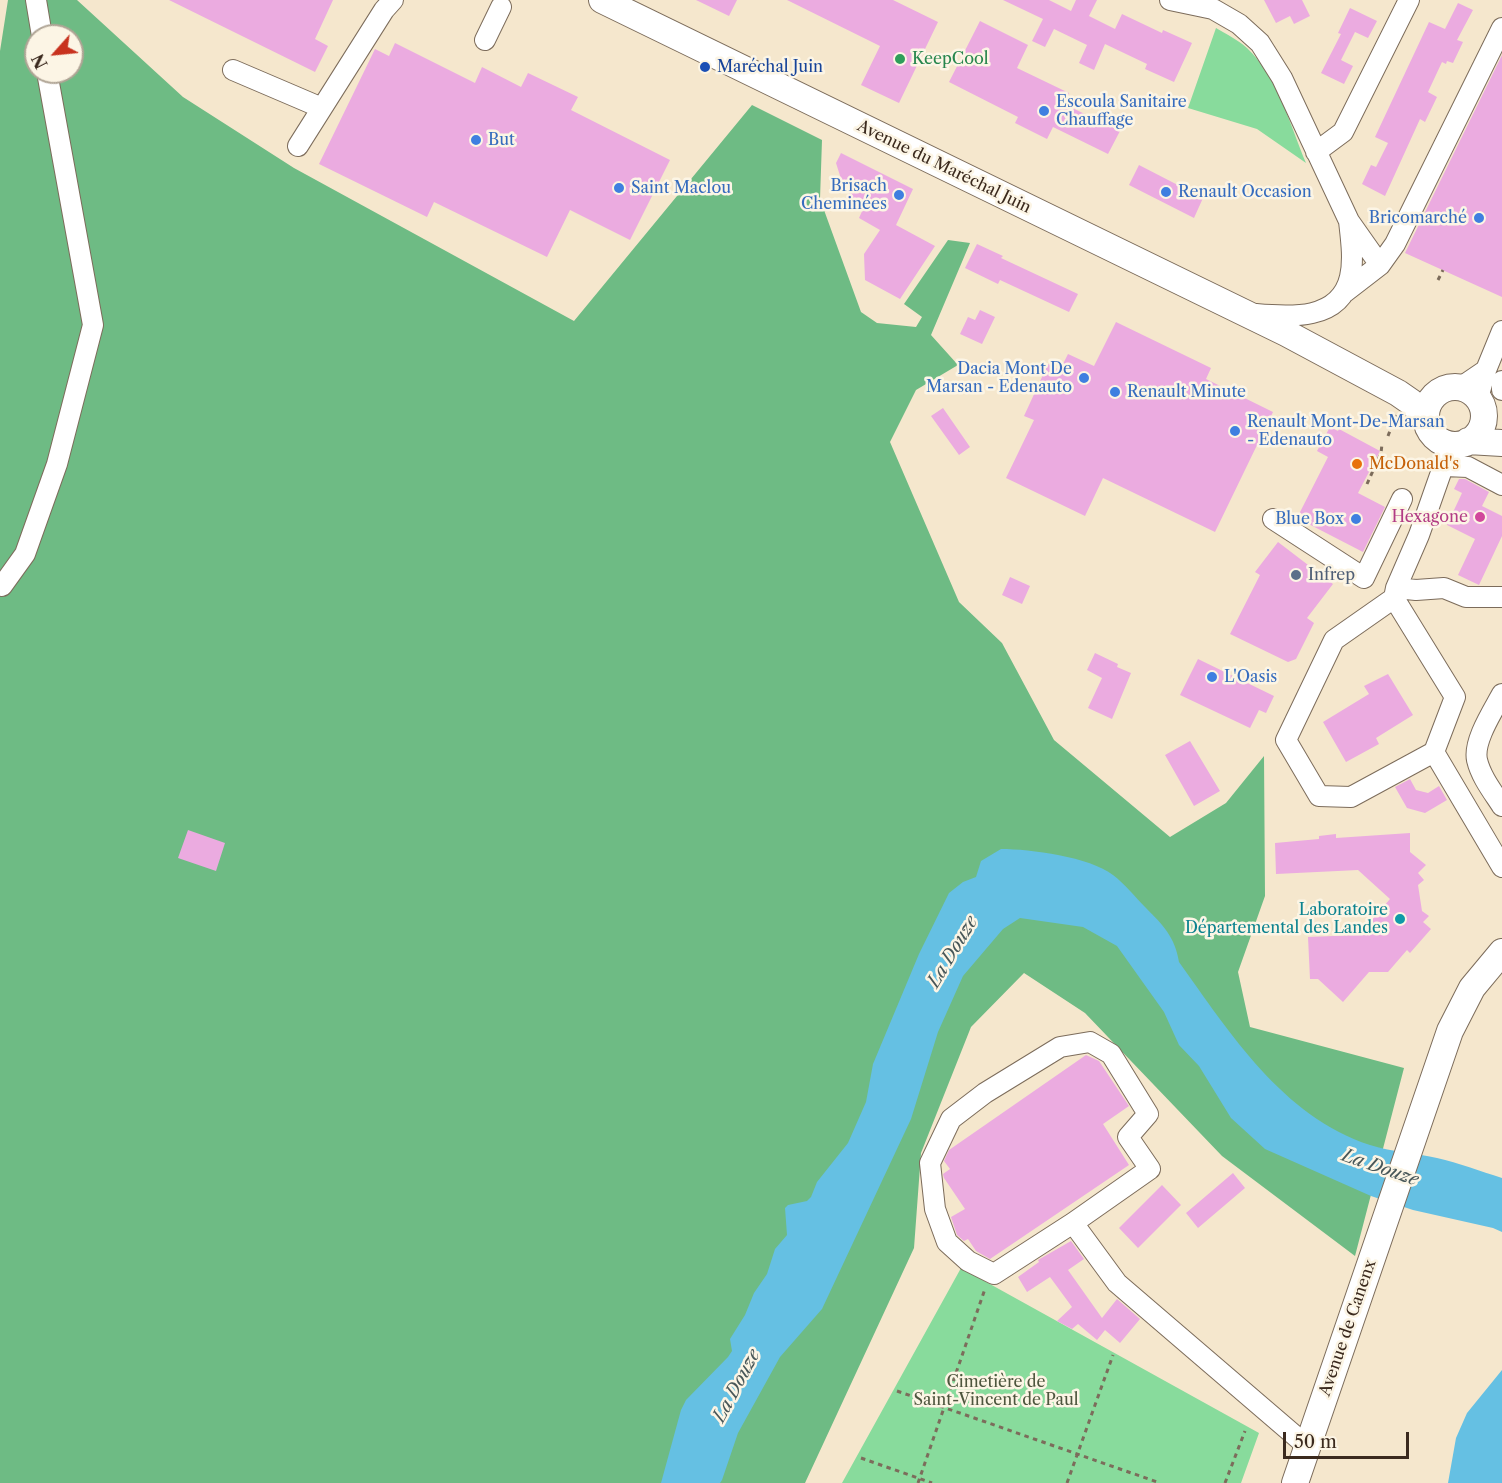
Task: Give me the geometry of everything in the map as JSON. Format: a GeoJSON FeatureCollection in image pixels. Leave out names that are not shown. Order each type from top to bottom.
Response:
{"type":"FeatureCollection","features":[{"type":"Feature","properties":{"kind":"main road","name":"Avenue du Maréchal Juin"},"geometry":{"type":"LineString","coordinates":[[602,0],[1286,333],[1398,393],[1426,417]]}},
{"type":"Feature","properties":{"kind":"main road","name":"Avenue du Maréchal Juin"},"geometry":{"type":"LineString","coordinates":[[1286,333],[1406,380],[1473,403]]}},
{"type":"Feature","properties":{"kind":"main road"},"geometry":{"type":"LineString","coordinates":[[1455,451],[1480,430],[1473,403],[1430,401],[1426,417],[1431,432],[1455,451],[1502,443]]}},
{"type":"Feature","properties":{"kind":"main road","name":"Avenue de Canenx"},"geometry":{"type":"LineString","coordinates":[[1295,1483],[1450,1031],[1472,988],[1502,951]]}},
{"type":"Feature","properties":{"kind":"street"},"geometry":{"type":"LineString","coordinates":[[36,0],[40,24]]}},
{"type":"Feature","properties":{"kind":"street"},"geometry":{"type":"LineString","coordinates":[[298,147],[384,10],[393,0]]}},
{"type":"Feature","properties":{"kind":"street"},"geometry":{"type":"LineString","coordinates":[[1170,0],[1214,4],[1260,43],[1282,78],[1349,221],[1380,265]]}},
{"type":"Feature","properties":{"kind":"street"},"geometry":{"type":"LineString","coordinates":[[1316,152],[1343,132],[1408,0]]}},
{"type":"Feature","properties":{"kind":"street"},"geometry":{"type":"LineString","coordinates":[[485,40],[501,7]]}},
{"type":"Feature","properties":{"kind":"street"},"geometry":{"type":"LineString","coordinates":[[1247,314],[1304,315],[1332,306],[1345,292],[1380,265],[1395,244],[1502,28]]}},
{"type":"Feature","properties":{"kind":"street"},"geometry":{"type":"LineString","coordinates":[[233,69],[322,108]]}},
{"type":"Feature","properties":{"kind":"street"},"geometry":{"type":"LineString","coordinates":[[2,586],[25,554],[57,464],[93,326],[49,84]]}},
{"type":"Feature","properties":{"kind":"street"},"geometry":{"type":"LineString","coordinates":[[1345,292],[1350,277],[1352,253],[1349,221]]}},
{"type":"Feature","properties":{"kind":"street"},"geometry":{"type":"LineString","coordinates":[[1473,403],[1494,375],[1502,333]]}},
{"type":"Feature","properties":{"kind":"street"},"geometry":{"type":"LineString","coordinates":[[1494,375],[1502,390]]}},
{"type":"Feature","properties":{"kind":"street"},"geometry":{"type":"LineString","coordinates":[[1395,593],[1427,512],[1455,451],[1468,467],[1502,485]]}},
{"type":"Feature","properties":{"kind":"street"},"geometry":{"type":"LineString","coordinates":[[1272,519],[1364,578],[1402,499]]}},
{"type":"Feature","properties":{"kind":"street"},"geometry":{"type":"LineString","coordinates":[[1395,593],[1455,697],[1434,752],[1351,797],[1319,796],[1286,740],[1334,640],[1395,593],[1444,588],[1466,597],[1502,597]]}},
{"type":"Feature","properties":{"kind":"street"},"geometry":{"type":"LineString","coordinates":[[1502,694],[1477,745],[1476,758],[1502,806]]}},
{"type":"Feature","properties":{"kind":"street"},"geometry":{"type":"LineString","coordinates":[[1434,752],[1502,867]]}},
{"type":"Feature","properties":{"kind":"street"},"geometry":{"type":"LineString","coordinates":[[1090,1041],[1111,1054],[1149,1114],[1128,1137],[1150,1169],[1073,1223],[994,1274],[968,1261],[947,1242],[935,1209],[930,1163],[951,1119],[985,1093],[1060,1047],[1090,1041]]}},
{"type":"Feature","properties":{"kind":"street"},"geometry":{"type":"LineString","coordinates":[[1073,1223],[1117,1283],[1307,1446]]}},
{"type":"Feature","properties":{"kind":"path"},"geometry":{"type":"LineString","coordinates":[[1438,280],[1443,270]]}},
{"type":"Feature","properties":{"kind":"path"},"geometry":{"type":"LineString","coordinates":[[1388,436],[1398,412]]}},
{"type":"Feature","properties":{"kind":"path"},"geometry":{"type":"LineString","coordinates":[[1367,484],[1381,453],[1382,444]]}},
{"type":"Feature","properties":{"kind":"path"},"geometry":{"type":"LineString","coordinates":[[919,1481],[986,1286]]}},
{"type":"Feature","properties":{"kind":"path"},"geometry":{"type":"LineString","coordinates":[[1067,1483],[1113,1355]]}},
{"type":"Feature","properties":{"kind":"path"},"geometry":{"type":"LineString","coordinates":[[897,1391],[1160,1483]]}},
{"type":"Feature","properties":{"kind":"path"},"geometry":{"type":"LineString","coordinates":[[1225,1483],[1245,1431]]}},
{"type":"Feature","properties":{"kind":"path"},"geometry":{"type":"LineString","coordinates":[[861,1458],[919,1481],[932,1483]]}},
{"type":"Feature","properties":{"kind":"green space"},"geometry":{"type":"Polygon","coordinates":[[[8,0],[77,0],[183,97],[294,168],[574,321],[752,105],[822,140],[820,199],[861,312],[877,323],[916,327],[922,317],[904,304],[948,240],[970,243],[931,335],[958,365],[916,390],[890,442],[959,602],[1002,643],[1054,740],[1170,837],[1226,803],[1264,756],[1265,896],[1238,972],[1250,1027],[1404,1068],[1355,1256],[1222,1156],[1085,1013],[1024,973],[971,1027],[921,1153],[914,1248],[805,1483],[0,1483],[0,51],[8,0]]]}},
{"type":"Feature","properties":{"kind":"green space"},"geometry":{"type":"Polygon","coordinates":[[[1216,28],[1247,48],[1267,73],[1282,102],[1306,163],[1257,129],[1188,108],[1216,28]]]}},
{"type":"Feature","properties":{"kind":"green space","name":"Cimetière de Saint-Vincent de Paul"},"geometry":{"type":"Polygon","coordinates":[[[961,1268],[1259,1433],[1241,1483],[842,1483],[961,1268]]]}},
{"type":"Feature","properties":{"kind":"water","name":"La Douze"},"geometry":{"type":"Polygon","coordinates":[[[1001,849],[1043,852],[1075,859],[1090,863],[1113,875],[1163,926],[1175,945],[1179,962],[1218,1016],[1261,1069],[1284,1093],[1310,1114],[1339,1132],[1370,1145],[1445,1160],[1502,1178],[1502,1232],[1413,1210],[1371,1196],[1265,1149],[1231,1118],[1199,1066],[1179,1045],[1164,1012],[1117,946],[1083,927],[1020,918],[1003,929],[963,976],[938,1032],[911,1119],[822,1309],[780,1357],[738,1433],[722,1480],[720,1483],[661,1483],[681,1410],[686,1400],[732,1351],[730,1339],[745,1315],[754,1293],[767,1274],[775,1249],[787,1235],[785,1208],[788,1205],[807,1201],[811,1197],[817,1182],[848,1143],[866,1102],[873,1064],[919,954],[949,893],[963,882],[976,877],[981,861],[1001,849]]]}},
{"type":"Feature","properties":{"kind":"water"},"geometry":{"type":"Polygon","coordinates":[[[1502,1370],[1502,1483],[1448,1483],[1456,1438],[1467,1413],[1502,1370]]]}},
{"type":"Feature","properties":{"kind":"building"},"geometry":{"type":"Polygon","coordinates":[[[169,0],[333,0],[315,39],[328,46],[315,72],[169,0]]]}},
{"type":"Feature","properties":{"kind":"building"},"geometry":{"type":"Polygon","coordinates":[[[696,0],[737,0],[729,16],[696,0]]]}},
{"type":"Feature","properties":{"kind":"building"},"geometry":{"type":"Polygon","coordinates":[[[787,0],[893,0],[938,22],[899,103],[861,85],[880,46],[787,0]]]}},
{"type":"Feature","properties":{"kind":"building"},"geometry":{"type":"Polygon","coordinates":[[[1003,0],[1049,0],[1071,11],[1076,0],[1097,0],[1089,16],[1115,29],[1122,14],[1162,33],[1163,30],[1192,43],[1174,82],[1145,69],[1147,64],[1105,44],[1094,70],[1079,63],[1087,45],[1054,29],[1045,47],[1032,41],[1043,19],[1003,0]]]}},
{"type":"Feature","properties":{"kind":"building"},"geometry":{"type":"Polygon","coordinates":[[[1264,0],[1302,0],[1310,16],[1294,24],[1290,16],[1276,23],[1264,0]]]}},
{"type":"Feature","properties":{"kind":"building"},"geometry":{"type":"Polygon","coordinates":[[[1458,3],[1473,10],[1457,40],[1463,42],[1453,63],[1442,62],[1428,92],[1437,97],[1425,122],[1420,119],[1385,196],[1362,184],[1371,165],[1376,167],[1388,143],[1375,137],[1429,22],[1445,29],[1458,3]]]}},
{"type":"Feature","properties":{"kind":"building"},"geometry":{"type":"Polygon","coordinates":[[[1350,8],[1377,21],[1368,38],[1355,32],[1341,60],[1353,66],[1344,84],[1321,73],[1341,34],[1338,33],[1350,8]]]}},
{"type":"Feature","properties":{"kind":"building"},"geometry":{"type":"Polygon","coordinates":[[[980,21],[1028,45],[1017,68],[1069,93],[1064,104],[1120,131],[1108,154],[1053,127],[1047,139],[1015,123],[1018,117],[949,82],[980,21]]]}},
{"type":"Feature","properties":{"kind":"building"},"geometry":{"type":"Polygon","coordinates":[[[395,43],[475,83],[482,67],[521,87],[528,73],[578,97],[571,110],[670,160],[630,240],[570,210],[547,257],[434,202],[427,217],[319,164],[375,49],[389,56],[395,43]]]}},
{"type":"Feature","properties":{"kind":"building"},"geometry":{"type":"Polygon","coordinates":[[[1502,55],[1502,297],[1405,253],[1502,55]]]}},
{"type":"Feature","properties":{"kind":"building"},"geometry":{"type":"Polygon","coordinates":[[[841,153],[913,189],[896,225],[935,246],[900,299],[865,280],[864,254],[880,230],[859,218],[864,207],[847,198],[852,186],[842,182],[836,163],[841,153]]]}},
{"type":"Feature","properties":{"kind":"building"},"geometry":{"type":"Polygon","coordinates":[[[1139,165],[1203,198],[1194,218],[1129,185],[1139,165]]]}},
{"type":"Feature","properties":{"kind":"building"},"geometry":{"type":"Polygon","coordinates":[[[977,244],[1003,256],[1001,258],[1078,294],[1069,312],[1000,280],[998,284],[965,268],[977,244]]]}},
{"type":"Feature","properties":{"kind":"building"},"geometry":{"type":"Polygon","coordinates":[[[980,310],[995,317],[982,344],[960,334],[968,317],[975,320],[980,310]]]}},
{"type":"Feature","properties":{"kind":"building"},"geometry":{"type":"Polygon","coordinates":[[[1116,322],[1211,368],[1206,379],[1273,412],[1215,532],[1103,478],[1085,516],[1006,478],[1034,420],[1024,416],[1048,364],[1060,370],[1068,354],[1094,366],[1116,322]]]}},
{"type":"Feature","properties":{"kind":"building"},"geometry":{"type":"Polygon","coordinates":[[[943,408],[970,447],[959,455],[931,416],[943,408]]]}},
{"type":"Feature","properties":{"kind":"building"},"geometry":{"type":"Polygon","coordinates":[[[1330,427],[1338,431],[1339,429],[1380,451],[1358,493],[1385,507],[1363,552],[1297,518],[1328,457],[1317,451],[1330,427]]]}},
{"type":"Feature","properties":{"kind":"building"},"geometry":{"type":"Polygon","coordinates":[[[1459,479],[1465,479],[1489,492],[1482,506],[1502,516],[1502,536],[1479,585],[1458,575],[1475,539],[1447,525],[1462,493],[1454,489],[1459,479]]]}},
{"type":"Feature","properties":{"kind":"building"},"geometry":{"type":"Polygon","coordinates":[[[1278,542],[1333,584],[1307,618],[1314,623],[1296,659],[1288,662],[1230,634],[1260,575],[1255,572],[1278,542]]]}},
{"type":"Feature","properties":{"kind":"building"},"geometry":{"type":"Polygon","coordinates":[[[1010,577],[1030,586],[1022,604],[1002,595],[1010,577]]]}},
{"type":"Feature","properties":{"kind":"building"},"geometry":{"type":"Polygon","coordinates":[[[1095,653],[1131,673],[1112,719],[1088,708],[1102,678],[1087,670],[1095,653]]]}},
{"type":"Feature","properties":{"kind":"building","name":"L'Oasis"},"geometry":{"type":"Polygon","coordinates":[[[1198,659],[1274,696],[1266,713],[1259,710],[1250,728],[1180,695],[1198,659]]]}},
{"type":"Feature","properties":{"kind":"building"},"geometry":{"type":"Polygon","coordinates":[[[1388,674],[1413,715],[1376,738],[1379,744],[1346,762],[1323,722],[1369,694],[1364,686],[1388,674]]]}},
{"type":"Feature","properties":{"kind":"building"},"geometry":{"type":"Polygon","coordinates":[[[1190,741],[1220,791],[1194,806],[1165,755],[1190,741]]]}},
{"type":"Feature","properties":{"kind":"building"},"geometry":{"type":"Polygon","coordinates":[[[1410,779],[1416,790],[1428,793],[1439,786],[1447,800],[1425,813],[1407,808],[1395,787],[1410,779]]]}},
{"type":"Feature","properties":{"kind":"building"},"geometry":{"type":"Polygon","coordinates":[[[188,830],[225,843],[216,871],[178,858],[188,830]]]}},
{"type":"Feature","properties":{"kind":"building","name":"Laboratoire Départemental des Landes"},"geometry":{"type":"Polygon","coordinates":[[[1410,833],[1410,852],[1426,865],[1418,873],[1424,880],[1418,885],[1422,911],[1429,916],[1423,922],[1431,929],[1410,953],[1407,950],[1388,972],[1369,972],[1343,1002],[1318,979],[1310,979],[1308,937],[1359,935],[1390,899],[1358,870],[1276,874],[1275,843],[1319,839],[1319,836],[1336,834],[1336,838],[1410,833]]]}},
{"type":"Feature","properties":{"kind":"building"},"geometry":{"type":"Polygon","coordinates":[[[1086,1055],[1099,1061],[1129,1106],[1103,1124],[1129,1165],[990,1259],[976,1251],[968,1239],[964,1241],[957,1235],[951,1217],[965,1209],[944,1178],[943,1174],[950,1169],[944,1161],[949,1150],[1086,1055]]]}},
{"type":"Feature","properties":{"kind":"building"},"geometry":{"type":"Polygon","coordinates":[[[1233,1173],[1245,1188],[1198,1228],[1186,1213],[1233,1173]]]}},
{"type":"Feature","properties":{"kind":"building"},"geometry":{"type":"Polygon","coordinates":[[[1162,1185],[1181,1205],[1138,1248],[1119,1228],[1162,1185]]]}},
{"type":"Feature","properties":{"kind":"building"},"geometry":{"type":"Polygon","coordinates":[[[1071,1241],[1084,1259],[1068,1270],[1102,1318],[1117,1299],[1140,1319],[1120,1343],[1105,1330],[1097,1340],[1078,1324],[1072,1329],[1057,1321],[1072,1307],[1050,1277],[1027,1292],[1018,1277],[1039,1262],[1038,1260],[1071,1241]]]}},
{"type":"Feature","properties":{"kind":"place","name":"KeepCool"},"geometry":{"type":"Point","coordinates":[900,59]}},
{"type":"Feature","properties":{"kind":"place","name":"Maréchal Juin"},"geometry":{"type":"Point","coordinates":[705,67]}},
{"type":"Feature","properties":{"kind":"place","name":"Escoula Sanitaire Chauffage"},"geometry":{"type":"Point","coordinates":[1044,111]}},
{"type":"Feature","properties":{"kind":"place","name":"But"},"geometry":{"type":"Point","coordinates":[476,140]}},
{"type":"Feature","properties":{"kind":"place","name":"Saint Maclou"},"geometry":{"type":"Point","coordinates":[619,188]}},
{"type":"Feature","properties":{"kind":"place","name":"Renault Occasion"},"geometry":{"type":"Point","coordinates":[1166,192]}},
{"type":"Feature","properties":{"kind":"place","name":"Brisach Cheminées"},"geometry":{"type":"Point","coordinates":[899,195]}},
{"type":"Feature","properties":{"kind":"place","name":"Bricomarché"},"geometry":{"type":"Point","coordinates":[1479,218]}},
{"type":"Feature","properties":{"kind":"place","name":"Dacia Mont De Marsan - Edenauto"},"geometry":{"type":"Point","coordinates":[1084,378]}},
{"type":"Feature","properties":{"kind":"place","name":"Renault Minute"},"geometry":{"type":"Point","coordinates":[1115,392]}},
{"type":"Feature","properties":{"kind":"place","name":"Renault Mont-De-Marsan - Edenauto"},"geometry":{"type":"Point","coordinates":[1235,431]}},
{"type":"Feature","properties":{"kind":"place","name":"McDonald's"},"geometry":{"type":"Point","coordinates":[1357,464]}},
{"type":"Feature","properties":{"kind":"place","name":"Hexagone"},"geometry":{"type":"Point","coordinates":[1480,517]}},
{"type":"Feature","properties":{"kind":"place","name":"Blue Box"},"geometry":{"type":"Point","coordinates":[1356,519]}},
{"type":"Feature","properties":{"kind":"place","name":"Infrep"},"geometry":{"type":"Point","coordinates":[1296,575]}},
{"type":"Feature","properties":{"kind":"place","name":"L'Oasis"},"geometry":{"type":"Point","coordinates":[1212,677]}},
{"type":"Feature","properties":{"kind":"place","name":"Laboratoire Départemental des Landes"},"geometry":{"type":"Point","coordinates":[1400,919]}}]}
